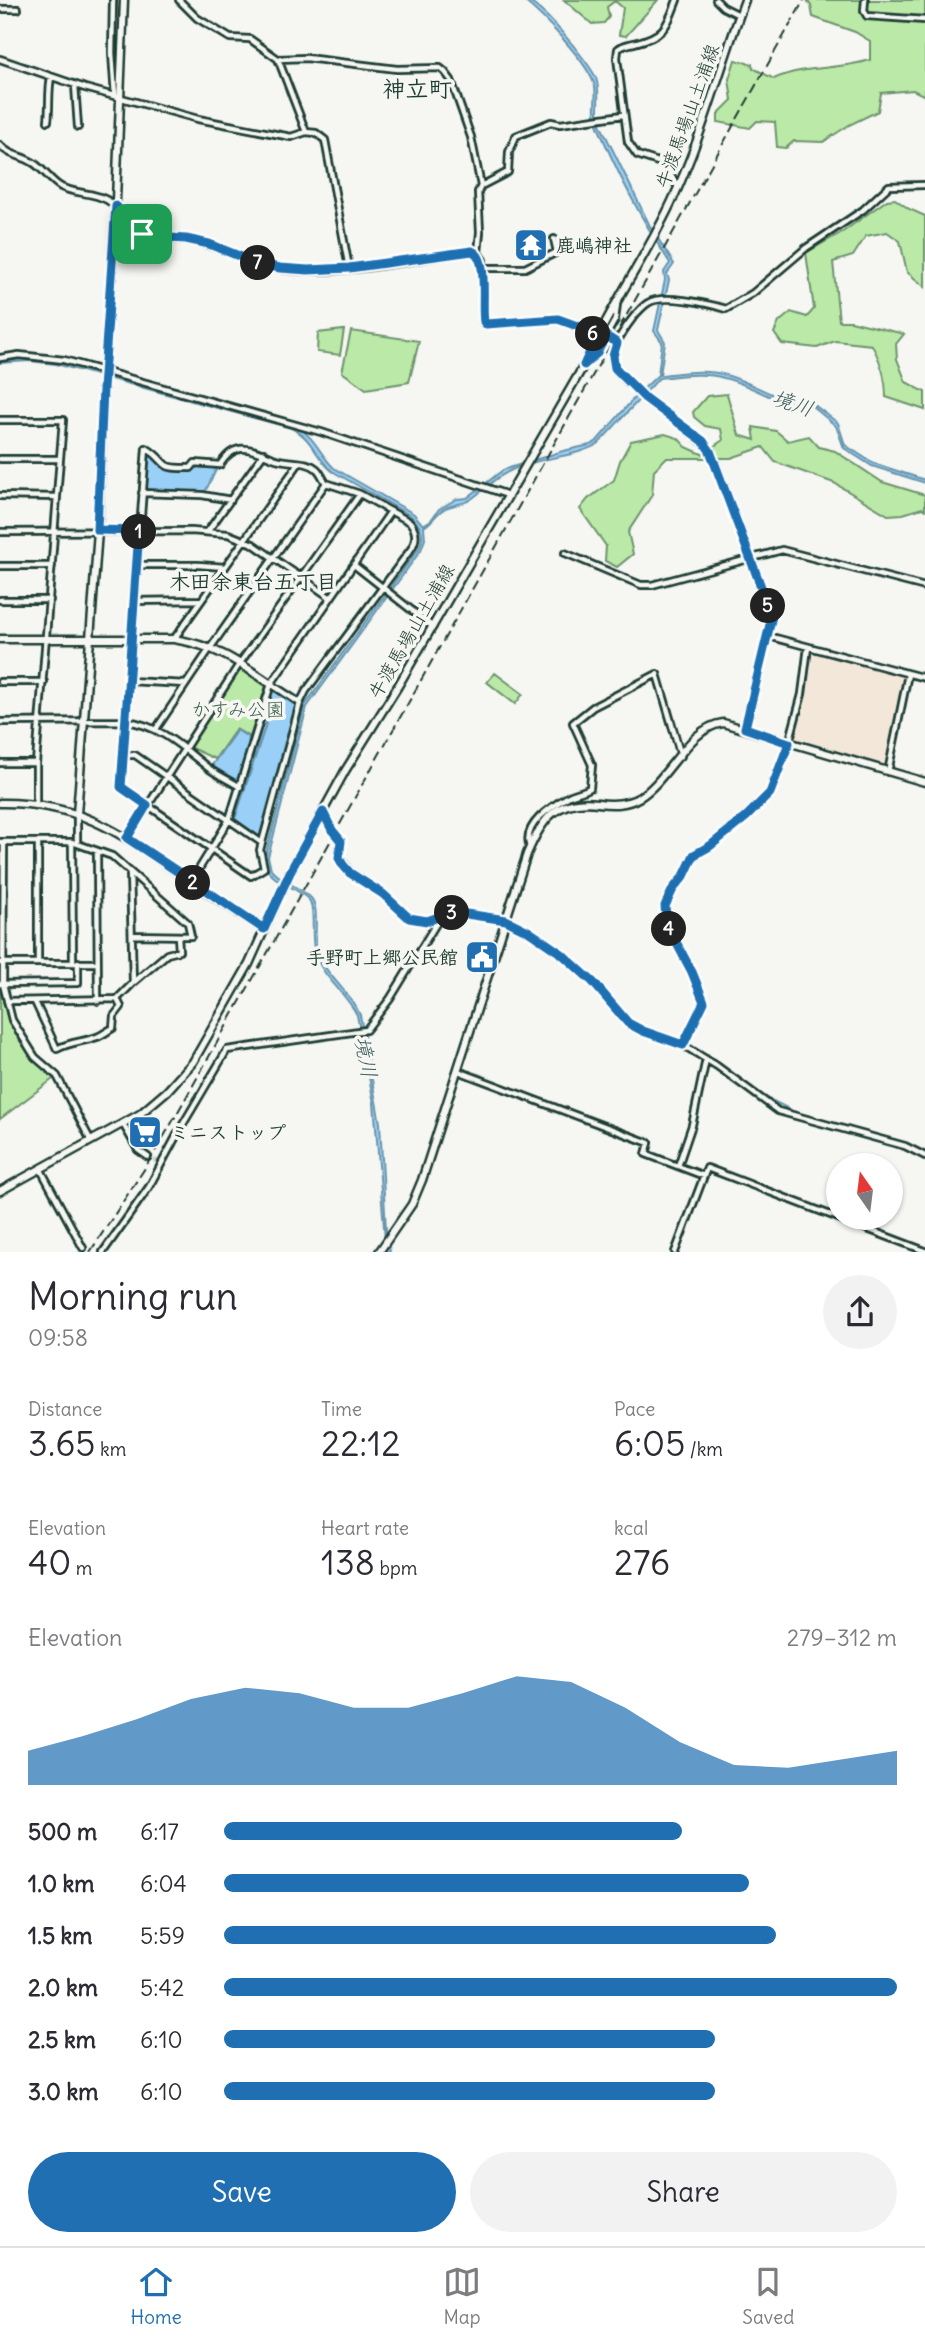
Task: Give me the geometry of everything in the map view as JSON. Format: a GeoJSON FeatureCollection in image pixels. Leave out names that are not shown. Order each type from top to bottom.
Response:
{"type":"FeatureCollection","features":[{"type":"Feature","properties":{"kind":"street"},"geometry":{"type":"LineString","coordinates":[[113,0],[112,53],[117,97]]}},
{"type":"Feature","properties":{"kind":"street"},"geometry":{"type":"LineString","coordinates":[[2,984],[78,983],[74,843],[97,530],[103,389],[116,206],[117,97],[124,0]]}},
{"type":"Feature","properties":{"kind":"street"},"geometry":{"type":"LineString","coordinates":[[179,0],[181,5],[197,18],[230,38],[250,39],[278,59],[306,132]]}},
{"type":"Feature","properties":{"kind":"street"},"geometry":{"type":"LineString","coordinates":[[677,0],[668,25],[634,44],[624,44],[618,48],[618,71],[628,142],[637,155],[664,164],[678,187]]}},
{"type":"Feature","properties":{"kind":"street"},"geometry":{"type":"LineString","coordinates":[[716,0],[723,8],[739,15]]}},
{"type":"Feature","properties":{"kind":"street","name":"牛渡馬場山土浦線"},"geometry":{"type":"LineString","coordinates":[[0,1191],[148,1108],[193,1062],[244,973],[292,868],[323,812],[584,365],[678,187],[703,127],[745,0]]}},
{"type":"Feature","properties":{"kind":"street"},"geometry":{"type":"LineString","coordinates":[[865,0],[866,16],[925,20]]}},
{"type":"Feature","properties":{"kind":"street"},"geometry":{"type":"LineString","coordinates":[[0,9],[18,9]]}},
{"type":"Feature","properties":{"kind":"street"},"geometry":{"type":"LineString","coordinates":[[278,59],[306,58],[397,69],[440,68],[451,80],[471,137],[481,186]]}},
{"type":"Feature","properties":{"kind":"street"},"geometry":{"type":"LineString","coordinates":[[0,59],[75,85],[233,127],[291,137],[306,132],[316,133],[325,140],[349,268]]}},
{"type":"Feature","properties":{"kind":"street"},"geometry":{"type":"LineString","coordinates":[[48,121],[51,77]]}},
{"type":"Feature","properties":{"kind":"street"},"geometry":{"type":"LineString","coordinates":[[75,85],[78,127]]}},
{"type":"Feature","properties":{"kind":"street"},"geometry":{"type":"LineString","coordinates":[[478,253],[478,192],[481,186],[508,172],[509,152],[516,136],[551,122],[560,124],[623,115]]}},
{"type":"Feature","properties":{"kind":"street"},"geometry":{"type":"LineString","coordinates":[[0,145],[5,151],[33,162],[60,187],[105,199],[116,206],[142,234],[198,242],[280,268],[349,268],[472,251],[478,253],[483,260],[482,311],[486,324],[558,319],[597,336]]}},
{"type":"Feature","properties":{"kind":"street"},"geometry":{"type":"LineString","coordinates":[[745,728],[772,616],[710,451],[703,441],[645,398],[615,368],[613,356],[617,343],[635,315],[649,302],[659,300],[706,303],[726,309],[753,293],[806,248],[863,210],[889,186],[925,185]]}},
{"type":"Feature","properties":{"kind":"street"},"geometry":{"type":"LineString","coordinates":[[482,268],[525,268],[557,252],[554,239]]}},
{"type":"Feature","properties":{"kind":"street"},"geometry":{"type":"LineString","coordinates":[[584,365],[596,354],[615,320],[617,303]]}},
{"type":"Feature","properties":{"kind":"street"},"geometry":{"type":"LineString","coordinates":[[606,336],[617,343]]}},
{"type":"Feature","properties":{"kind":"street"},"geometry":{"type":"LineString","coordinates":[[0,358],[19,355],[64,360],[321,432],[508,495]]}},
{"type":"Feature","properties":{"kind":"street"},"geometry":{"type":"LineString","coordinates":[[0,420],[63,420],[36,763],[36,805]]}},
{"type":"Feature","properties":{"kind":"street"},"geometry":{"type":"LineString","coordinates":[[146,448],[158,455],[164,466],[169,468],[191,468],[195,463],[220,465],[225,456],[241,449],[254,449],[264,453],[318,470],[326,483],[360,494],[391,511],[413,526],[416,539],[300,703],[262,843],[260,856],[264,868],[251,876],[121,787],[146,448]]}},
{"type":"Feature","properties":{"kind":"street"},"geometry":{"type":"LineString","coordinates":[[208,531],[264,453]]}},
{"type":"Feature","properties":{"kind":"street"},"geometry":{"type":"LineString","coordinates":[[0,459],[60,458]]}},
{"type":"Feature","properties":{"kind":"street"},"geometry":{"type":"LineString","coordinates":[[174,639],[299,462]]}},
{"type":"Feature","properties":{"kind":"street"},"geometry":{"type":"LineString","coordinates":[[156,729],[326,483]]}},
{"type":"Feature","properties":{"kind":"street"},"geometry":{"type":"LineString","coordinates":[[142,493],[231,499]]}},
{"type":"Feature","properties":{"kind":"street"},"geometry":{"type":"LineString","coordinates":[[127,838],[240,663],[360,494]]}},
{"type":"Feature","properties":{"kind":"street"},"geometry":{"type":"LineString","coordinates":[[0,496],[57,497]]}},
{"type":"Feature","properties":{"kind":"street"},"geometry":{"type":"LineString","coordinates":[[191,882],[229,820],[271,684],[391,511]]}},
{"type":"Feature","properties":{"kind":"street"},"geometry":{"type":"LineString","coordinates":[[0,532],[208,531],[244,540],[274,557],[331,598]]}},
{"type":"Feature","properties":{"kind":"street"},"geometry":{"type":"LineString","coordinates":[[565,553],[635,582],[652,585],[782,551],[925,587]]}},
{"type":"Feature","properties":{"kind":"street"},"geometry":{"type":"LineString","coordinates":[[137,565],[225,568]]}},
{"type":"Feature","properties":{"kind":"street"},"geometry":{"type":"LineString","coordinates":[[354,565],[433,627]]}},
{"type":"Feature","properties":{"kind":"street"},"geometry":{"type":"LineString","coordinates":[[0,566],[52,566]]}},
{"type":"Feature","properties":{"kind":"street"},"geometry":{"type":"LineString","coordinates":[[0,600],[50,600]]}},
{"type":"Feature","properties":{"kind":"street"},"geometry":{"type":"LineString","coordinates":[[134,601],[201,600]]}},
{"type":"Feature","properties":{"kind":"street"},"geometry":{"type":"LineString","coordinates":[[768,636],[925,678]]}},
{"type":"Feature","properties":{"kind":"street"},"geometry":{"type":"LineString","coordinates":[[0,639],[174,639],[211,647],[300,703]]}},
{"type":"Feature","properties":{"kind":"street"},"geometry":{"type":"LineString","coordinates":[[683,1045],[704,1002],[692,972],[667,925],[665,906],[694,855],[710,846],[746,817],[770,793],[789,743],[803,694],[808,647]]}},
{"type":"Feature","properties":{"kind":"street"},"geometry":{"type":"LineString","coordinates":[[530,848],[527,841],[535,822],[571,795],[590,788],[592,765],[573,723],[593,706],[657,674],[681,756]]}},
{"type":"Feature","properties":{"kind":"street"},"geometry":{"type":"LineString","coordinates":[[888,772],[908,674]]}},
{"type":"Feature","properties":{"kind":"street"},"geometry":{"type":"LineString","coordinates":[[129,681],[186,684]]}},
{"type":"Feature","properties":{"kind":"street"},"geometry":{"type":"LineString","coordinates":[[0,682],[44,682]]}},
{"type":"Feature","properties":{"kind":"street"},"geometry":{"type":"LineString","coordinates":[[0,722],[126,721],[156,729],[185,748],[209,769],[240,787]]}},
{"type":"Feature","properties":{"kind":"street"},"geometry":{"type":"LineString","coordinates":[[379,1252],[412,1204],[422,1180],[530,848],[540,826],[559,809],[576,802],[615,805],[638,799],[662,777],[700,733],[709,726],[729,723],[925,782]]}},
{"type":"Feature","properties":{"kind":"street"},"geometry":{"type":"LineString","coordinates":[[123,755],[135,755],[262,843]]}},
{"type":"Feature","properties":{"kind":"street"},"geometry":{"type":"LineString","coordinates":[[0,763],[36,763]]}},
{"type":"Feature","properties":{"kind":"street"},"geometry":{"type":"LineString","coordinates":[[0,803],[36,805],[96,821],[127,838],[264,929]]}},
{"type":"Feature","properties":{"kind":"street"},"geometry":{"type":"LineString","coordinates":[[323,812],[341,841],[339,858],[350,873],[383,894],[409,918],[427,921],[453,912],[506,920],[562,954],[593,982],[628,1023],[683,1045],[778,1111],[905,1146],[925,1156]]}},
{"type":"Feature","properties":{"kind":"street"},"geometry":{"type":"LineString","coordinates":[[91,1142],[57,1076],[26,1046],[12,1020],[2,984],[2,842],[74,843],[112,856],[188,922],[191,936],[132,935]]}},
{"type":"Feature","properties":{"kind":"street"},"geometry":{"type":"LineString","coordinates":[[38,842],[38,963]]}},
{"type":"Feature","properties":{"kind":"street"},"geometry":{"type":"LineString","coordinates":[[97,851],[98,1001]]}},
{"type":"Feature","properties":{"kind":"street"},"geometry":{"type":"LineString","coordinates":[[130,873],[133,983]]}},
{"type":"Feature","properties":{"kind":"street"},"geometry":{"type":"LineString","coordinates":[[103,1252],[227,1050],[366,1030],[390,999],[439,919]]}},
{"type":"Feature","properties":{"kind":"street"},"geometry":{"type":"LineString","coordinates":[[7,1001],[117,999],[167,954],[179,951],[178,936]]}},
{"type":"Feature","properties":{"kind":"street"},"geometry":{"type":"LineString","coordinates":[[2,963],[97,962]]}},
{"type":"Feature","properties":{"kind":"street"},"geometry":{"type":"LineString","coordinates":[[35,1002],[57,1049],[67,1043],[102,1036],[113,1028],[114,1016],[121,1007],[117,999]]}},
{"type":"Feature","properties":{"kind":"street"},"geometry":{"type":"LineString","coordinates":[[678,1166],[692,1125],[706,1059]]}},
{"type":"Feature","properties":{"kind":"street"},"geometry":{"type":"LineString","coordinates":[[458,1071],[649,1143],[646,1154],[704,1176]]}},
{"type":"Feature","properties":{"kind":"street"},"geometry":{"type":"LineString","coordinates":[[123,1124],[138,1150],[148,1157]]}},
{"type":"Feature","properties":{"kind":"street"},"geometry":{"type":"LineString","coordinates":[[675,1252],[707,1168],[925,1251]]}},
{"type":"Feature","properties":{"kind":"street"},"geometry":{"type":"LineString","coordinates":[[41,1170],[83,1248]]}},
{"type":"Feature","properties":{"kind":"shaded area"},"geometry":{"type":"Polygon","coordinates":[[[817,652],[904,675],[887,767],[794,741],[803,701],[808,657],[817,652]]]}},
{"type":"Feature","properties":{"kind":"green space"},"geometry":{"type":"Polygon","coordinates":[[[564,0],[658,0],[626,36],[619,35],[623,8],[615,1],[607,7],[609,17],[604,23],[592,24],[564,0]]]}},
{"type":"Feature","properties":{"kind":"green space"},"geometry":{"type":"Polygon","coordinates":[[[807,0],[925,0],[925,96],[913,90],[881,93],[878,111],[823,142],[794,141],[786,148],[777,147],[775,122],[757,121],[750,128],[718,122],[718,114],[732,100],[729,79],[735,60],[752,64],[753,68],[774,79],[797,72],[870,60],[870,41],[855,32],[813,17],[807,0]]]}},
{"type":"Feature","properties":{"kind":"green space"},"geometry":{"type":"Polygon","coordinates":[[[895,199],[925,216],[925,287],[907,272],[900,241],[887,232],[866,236],[853,256],[833,262],[839,321],[851,321],[904,334],[896,344],[897,359],[906,382],[925,392],[925,410],[886,397],[882,370],[872,345],[835,341],[817,348],[782,344],[774,333],[779,322],[791,312],[807,317],[814,309],[806,253],[844,231],[887,200],[895,199]]]}},
{"type":"Feature","properties":{"kind":"green space"},"geometry":{"type":"Polygon","coordinates":[[[344,330],[340,355],[317,352],[318,333],[344,330]]]}},
{"type":"Feature","properties":{"kind":"green space"},"geometry":{"type":"Polygon","coordinates":[[[351,331],[419,341],[409,382],[366,389],[342,372],[351,331]]]}},
{"type":"Feature","properties":{"kind":"green space"},"geometry":{"type":"Polygon","coordinates":[[[727,394],[739,435],[755,440],[753,427],[776,431],[788,441],[809,436],[819,447],[835,451],[882,482],[925,495],[925,510],[922,508],[888,515],[834,483],[775,462],[763,447],[731,458],[666,458],[654,470],[652,495],[628,532],[633,554],[617,567],[605,561],[606,546],[580,509],[588,499],[614,480],[631,441],[665,434],[678,438],[686,447],[702,454],[723,440],[721,429],[705,426],[694,417],[693,412],[707,396],[727,394]]]}},
{"type":"Feature","properties":{"kind":"green space","name":"かすみ公園"},"geometry":{"type":"Polygon","coordinates":[[[240,668],[266,686],[250,737],[236,729],[215,759],[189,747],[240,668]]]}},
{"type":"Feature","properties":{"kind":"green space"},"geometry":{"type":"Polygon","coordinates":[[[495,673],[523,694],[515,704],[487,682],[495,673]]]}},
{"type":"Feature","properties":{"kind":"green space"},"geometry":{"type":"Polygon","coordinates":[[[0,963],[4,963],[7,999],[16,1027],[33,1051],[57,1076],[0,1119],[0,963]]]}},
{"type":"Feature","properties":{"kind":"water","name":"境川"},"geometry":{"type":"Polygon","coordinates":[[[523,0],[540,10],[551,21],[592,70],[597,83],[599,122],[650,226],[674,264],[667,274],[669,280],[658,330],[665,342],[660,375],[718,373],[790,401],[813,404],[838,423],[845,445],[873,463],[925,480],[925,483],[872,466],[844,448],[836,426],[812,406],[778,400],[735,381],[708,375],[659,378],[598,444],[589,449],[534,462],[507,472],[470,500],[444,509],[424,527],[425,539],[421,550],[307,707],[268,857],[275,873],[307,894],[314,902],[317,951],[360,1015],[380,1123],[386,1230],[390,1252],[386,1252],[374,1103],[357,1015],[318,962],[309,900],[273,876],[268,871],[265,857],[305,705],[419,548],[422,539],[420,527],[411,516],[332,471],[309,442],[291,428],[56,364],[29,361],[0,363],[0,360],[29,358],[69,364],[299,428],[334,468],[414,514],[423,525],[431,520],[439,509],[457,499],[467,498],[503,470],[596,442],[658,375],[662,342],[654,331],[665,280],[664,272],[670,263],[630,196],[605,142],[596,119],[595,87],[591,77],[564,40],[523,0]]]}},
{"type":"Feature","properties":{"kind":"water"},"geometry":{"type":"Polygon","coordinates":[[[146,449],[164,466],[172,469],[191,470],[195,464],[204,467],[218,466],[204,494],[144,492],[146,449]]]}},
{"type":"Feature","properties":{"kind":"water"},"geometry":{"type":"Polygon","coordinates":[[[272,685],[298,703],[262,841],[231,820],[272,685]],[[269,715],[234,819],[258,836],[235,819],[269,715]]]}},
{"type":"Feature","properties":{"kind":"water"},"geometry":{"type":"Polygon","coordinates":[[[237,730],[249,738],[240,785],[210,768],[237,730]]]}},
{"type":"Feature","properties":{"kind":"waterway"},"geometry":{"type":"LineString","coordinates":[[730,1072],[754,1090]]}},
{"type":"Feature","properties":{"kind":"waterway"},"geometry":{"type":"LineString","coordinates":[[759,1094],[791,1110]]}},
{"type":"Feature","properties":{"kind":"waterway"},"geometry":{"type":"LineString","coordinates":[[802,1114],[809,1117]]}},
{"type":"Feature","properties":{"kind":"waterway"},"geometry":{"type":"LineString","coordinates":[[813,1118],[827,1122]]}},
{"type":"Feature","properties":{"kind":"waterway"},"geometry":{"type":"LineString","coordinates":[[831,1123],[850,1128]]}},
{"type":"Feature","properties":{"kind":"waterway"},"geometry":{"type":"LineString","coordinates":[[864,1132],[868,1133]]}},
{"type":"Feature","properties":{"kind":"waterway"},"geometry":{"type":"LineString","coordinates":[[872,1134],[902,1142]]}},
{"type":"Feature","properties":{"kind":"tunnel"},"geometry":{"type":"LineString","coordinates":[[148,1157],[158,1162]]}},
{"type":"Feature","properties":{"kind":"railway"},"geometry":{"type":"LineString","coordinates":[[90,1252],[170,1126],[804,0]]}},
{"type":"Feature","properties":{"kind":"place","name":"鹿嶋神社"},"geometry":{"type":"Point","coordinates":[531,245]}},
{"type":"Feature","properties":{"kind":"place","name":"手野町上郷公民館"},"geometry":{"type":"Point","coordinates":[482,957]}},
{"type":"Feature","properties":{"kind":"place","name":"ミニストップ"},"geometry":{"type":"Point","coordinates":[145,1132]}},
{"type":"Feature","properties":{"kind":"district","name":"神立町"},"geometry":{"type":"Point","coordinates":[417,88]}},
{"type":"Feature","properties":{"kind":"district","name":"木田余東台五丁目"},"geometry":{"type":"Point","coordinates":[253,581]}},
{"type":"Feature","properties":{"kind":"route"},"geometry":{"type":"LineString","coordinates":[[116,206],[142,234],[209,244],[259,264],[308,270],[401,262],[472,251],[478,253],[483,260],[482,311],[486,324],[558,319],[580,327],[597,336],[584,365],[596,354],[606,336],[617,343],[613,356],[615,368],[645,398],[703,441],[710,451],[772,616],[745,728],[789,743],[770,793],[746,817],[710,846],[694,855],[665,906],[667,925],[692,972],[704,1002],[683,1045],[628,1023],[593,982],[562,954],[506,920],[453,912],[427,921],[409,918],[383,894],[350,873],[343,865],[339,858],[340,838],[332,830],[323,812],[292,868],[264,929],[127,838],[147,805],[121,787],[139,531],[97,530],[103,389],[116,206]]}}]}
